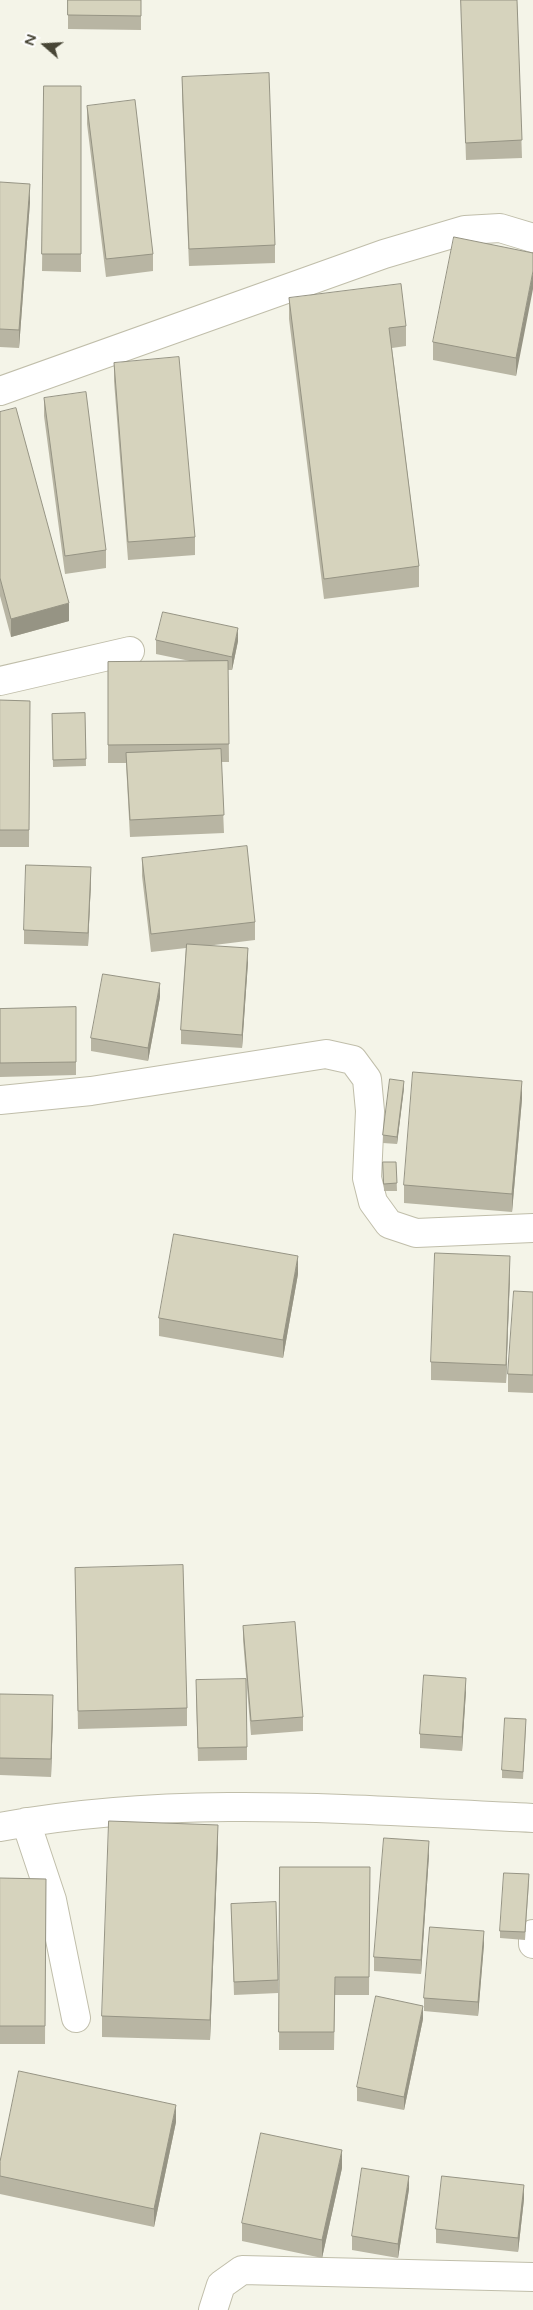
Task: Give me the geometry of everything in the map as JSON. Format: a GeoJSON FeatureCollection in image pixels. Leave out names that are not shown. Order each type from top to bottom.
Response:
{"type":"FeatureCollection","features":[{"type":"Feature","properties":{"kind":"street"},"geometry":{"type":"LineString","coordinates":[[0,391],[384,254],[464,230],[500,228],[533,238]]}},
{"type":"Feature","properties":{"kind":"street"},"geometry":{"type":"LineString","coordinates":[[0,681],[130,651]]}},
{"type":"Feature","properties":{"kind":"street"},"geometry":{"type":"LineString","coordinates":[[0,1100],[91,1091],[326,1054],[353,1060],[367,1079],[370,1111],[367,1178],[373,1202],[389,1224],[416,1233],[533,1228]]}},
{"type":"Feature","properties":{"kind":"street"},"geometry":{"type":"LineString","coordinates":[[0,1827],[26,1822],[159,1807],[239,1806],[533,1818]]}},
{"type":"Feature","properties":{"kind":"street"},"geometry":{"type":"LineString","coordinates":[[26,1822],[52,1900],[76,2018]]}},
{"type":"Feature","properties":{"kind":"street"},"geometry":{"type":"LineString","coordinates":[[533,1934],[533,1944]]}},
{"type":"Feature","properties":{"kind":"street"},"geometry":{"type":"LineString","coordinates":[[213,2310],[221,2286],[242,2270],[533,2276]]}},
{"type":"Feature","properties":{"kind":"building"},"geometry":{"type":"Polygon","coordinates":[[[68,0],[141,0],[141,16],[68,15],[68,0]]]}},
{"type":"Feature","properties":{"kind":"building"},"geometry":{"type":"Polygon","coordinates":[[[461,0],[517,0],[522,140],[466,143],[461,0]]]}},
{"type":"Feature","properties":{"kind":"building"},"geometry":{"type":"Polygon","coordinates":[[[269,73],[275,245],[189,249],[182,77],[269,73]]]}},
{"type":"Feature","properties":{"kind":"building"},"geometry":{"type":"Polygon","coordinates":[[[44,86],[81,86],[81,254],[42,254],[44,86]]]}},
{"type":"Feature","properties":{"kind":"building"},"geometry":{"type":"Polygon","coordinates":[[[135,100],[153,254],[106,259],[87,106],[135,100]]]}},
{"type":"Feature","properties":{"kind":"building"},"geometry":{"type":"Polygon","coordinates":[[[0,182],[30,184],[19,330],[0,329],[0,182]]]}},
{"type":"Feature","properties":{"kind":"building"},"geometry":{"type":"Polygon","coordinates":[[[454,237],[533,253],[533,271],[516,358],[433,342],[454,237]]]}},
{"type":"Feature","properties":{"kind":"building"},"geometry":{"type":"Polygon","coordinates":[[[401,284],[406,326],[389,328],[419,566],[324,579],[289,298],[401,284]]]}},
{"type":"Feature","properties":{"kind":"building"},"geometry":{"type":"Polygon","coordinates":[[[179,357],[195,537],[128,542],[114,363],[179,357]]]}},
{"type":"Feature","properties":{"kind":"building"},"geometry":{"type":"Polygon","coordinates":[[[86,392],[106,550],[65,556],[44,398],[86,392]]]}},
{"type":"Feature","properties":{"kind":"building"},"geometry":{"type":"Polygon","coordinates":[[[16,408],[69,603],[11,619],[0,578],[0,412],[16,408]]]}},
{"type":"Feature","properties":{"kind":"building"},"geometry":{"type":"Polygon","coordinates":[[[163,612],[238,628],[232,657],[156,640],[163,612]]]}},
{"type":"Feature","properties":{"kind":"building"},"geometry":{"type":"Polygon","coordinates":[[[228,661],[229,744],[108,745],[108,662],[228,661]]]}},
{"type":"Feature","properties":{"kind":"building"},"geometry":{"type":"Polygon","coordinates":[[[0,700],[30,701],[29,830],[0,830],[0,700]]]}},
{"type":"Feature","properties":{"kind":"building"},"geometry":{"type":"Polygon","coordinates":[[[85,713],[86,759],[53,760],[52,714],[85,713]]]}},
{"type":"Feature","properties":{"kind":"building"},"geometry":{"type":"Polygon","coordinates":[[[221,749],[224,815],[130,820],[126,753],[221,749]]]}},
{"type":"Feature","properties":{"kind":"building"},"geometry":{"type":"Polygon","coordinates":[[[247,846],[255,922],[151,934],[142,858],[247,846]]]}},
{"type":"Feature","properties":{"kind":"building"},"geometry":{"type":"Polygon","coordinates":[[[26,865],[91,867],[88,933],[24,930],[26,865]]]}},
{"type":"Feature","properties":{"kind":"building"},"geometry":{"type":"Polygon","coordinates":[[[187,944],[248,948],[242,1035],[181,1030],[187,944]]]}},
{"type":"Feature","properties":{"kind":"building"},"geometry":{"type":"Polygon","coordinates":[[[103,974],[160,983],[148,1048],[91,1038],[103,974]]]}},
{"type":"Feature","properties":{"kind":"building"},"geometry":{"type":"Polygon","coordinates":[[[76,1007],[76,1062],[0,1063],[0,1009],[76,1007]]]}},
{"type":"Feature","properties":{"kind":"building"},"geometry":{"type":"Polygon","coordinates":[[[413,1072],[522,1081],[512,1194],[404,1185],[413,1072]]]}},
{"type":"Feature","properties":{"kind":"building"},"geometry":{"type":"Polygon","coordinates":[[[390,1079],[404,1081],[397,1137],[383,1135],[390,1079]]]}},
{"type":"Feature","properties":{"kind":"building"},"geometry":{"type":"Polygon","coordinates":[[[383,1162],[396,1162],[397,1183],[384,1184],[383,1162]]]}},
{"type":"Feature","properties":{"kind":"building"},"geometry":{"type":"Polygon","coordinates":[[[174,1234],[298,1256],[283,1340],[159,1318],[174,1234]]]}},
{"type":"Feature","properties":{"kind":"building"},"geometry":{"type":"Polygon","coordinates":[[[435,1253],[510,1256],[506,1365],[431,1362],[435,1253]]]}},
{"type":"Feature","properties":{"kind":"building"},"geometry":{"type":"Polygon","coordinates":[[[514,1291],[533,1292],[533,1375],[508,1374],[514,1291]]]}},
{"type":"Feature","properties":{"kind":"building"},"geometry":{"type":"Polygon","coordinates":[[[183,1565],[187,1708],[78,1711],[75,1568],[183,1565]]]}},
{"type":"Feature","properties":{"kind":"building"},"geometry":{"type":"Polygon","coordinates":[[[295,1622],[303,1717],[251,1721],[243,1626],[295,1622]]]}},
{"type":"Feature","properties":{"kind":"building"},"geometry":{"type":"Polygon","coordinates":[[[424,1675],[466,1678],[462,1737],[420,1734],[424,1675]]]}},
{"type":"Feature","properties":{"kind":"building"},"geometry":{"type":"Polygon","coordinates":[[[246,1679],[247,1747],[198,1748],[196,1680],[246,1679]]]}},
{"type":"Feature","properties":{"kind":"building"},"geometry":{"type":"Polygon","coordinates":[[[0,1694],[53,1695],[51,1759],[0,1758],[0,1694]]]}},
{"type":"Feature","properties":{"kind":"building"},"geometry":{"type":"Polygon","coordinates":[[[505,1718],[526,1719],[523,1772],[502,1770],[505,1718]]]}},
{"type":"Feature","properties":{"kind":"building"},"geometry":{"type":"Polygon","coordinates":[[[109,1821],[218,1825],[210,2020],[102,2016],[109,1821]]]}},
{"type":"Feature","properties":{"kind":"building"},"geometry":{"type":"Polygon","coordinates":[[[384,1838],[429,1841],[421,1960],[374,1957],[384,1838]]]}},
{"type":"Feature","properties":{"kind":"building"},"geometry":{"type":"Polygon","coordinates":[[[280,1867],[370,1867],[369,1977],[335,1977],[334,2032],[279,2032],[280,1867]]]}},
{"type":"Feature","properties":{"kind":"building"},"geometry":{"type":"Polygon","coordinates":[[[504,1873],[529,1874],[525,1932],[500,1931],[504,1873]]]}},
{"type":"Feature","properties":{"kind":"building"},"geometry":{"type":"Polygon","coordinates":[[[0,1878],[46,1879],[45,2026],[0,2026],[0,1878]]]}},
{"type":"Feature","properties":{"kind":"building"},"geometry":{"type":"Polygon","coordinates":[[[276,1902],[278,1980],[234,1982],[231,1904],[276,1902]]]}},
{"type":"Feature","properties":{"kind":"building"},"geometry":{"type":"Polygon","coordinates":[[[430,1927],[484,1931],[478,2002],[424,1998],[430,1927]]]}},
{"type":"Feature","properties":{"kind":"building"},"geometry":{"type":"Polygon","coordinates":[[[376,1996],[423,2006],[404,2097],[357,2087],[376,1996]]]}},
{"type":"Feature","properties":{"kind":"building"},"geometry":{"type":"Polygon","coordinates":[[[19,2071],[176,2105],[154,2209],[0,2176],[0,2162],[19,2071]]]}},
{"type":"Feature","properties":{"kind":"building"},"geometry":{"type":"Polygon","coordinates":[[[261,2133],[342,2150],[322,2240],[242,2223],[261,2133]]]}},
{"type":"Feature","properties":{"kind":"building"},"geometry":{"type":"Polygon","coordinates":[[[362,2168],[409,2176],[398,2244],[352,2236],[362,2168]]]}},
{"type":"Feature","properties":{"kind":"building"},"geometry":{"type":"Polygon","coordinates":[[[442,2176],[524,2185],[518,2238],[436,2229],[442,2176]]]}}]}
